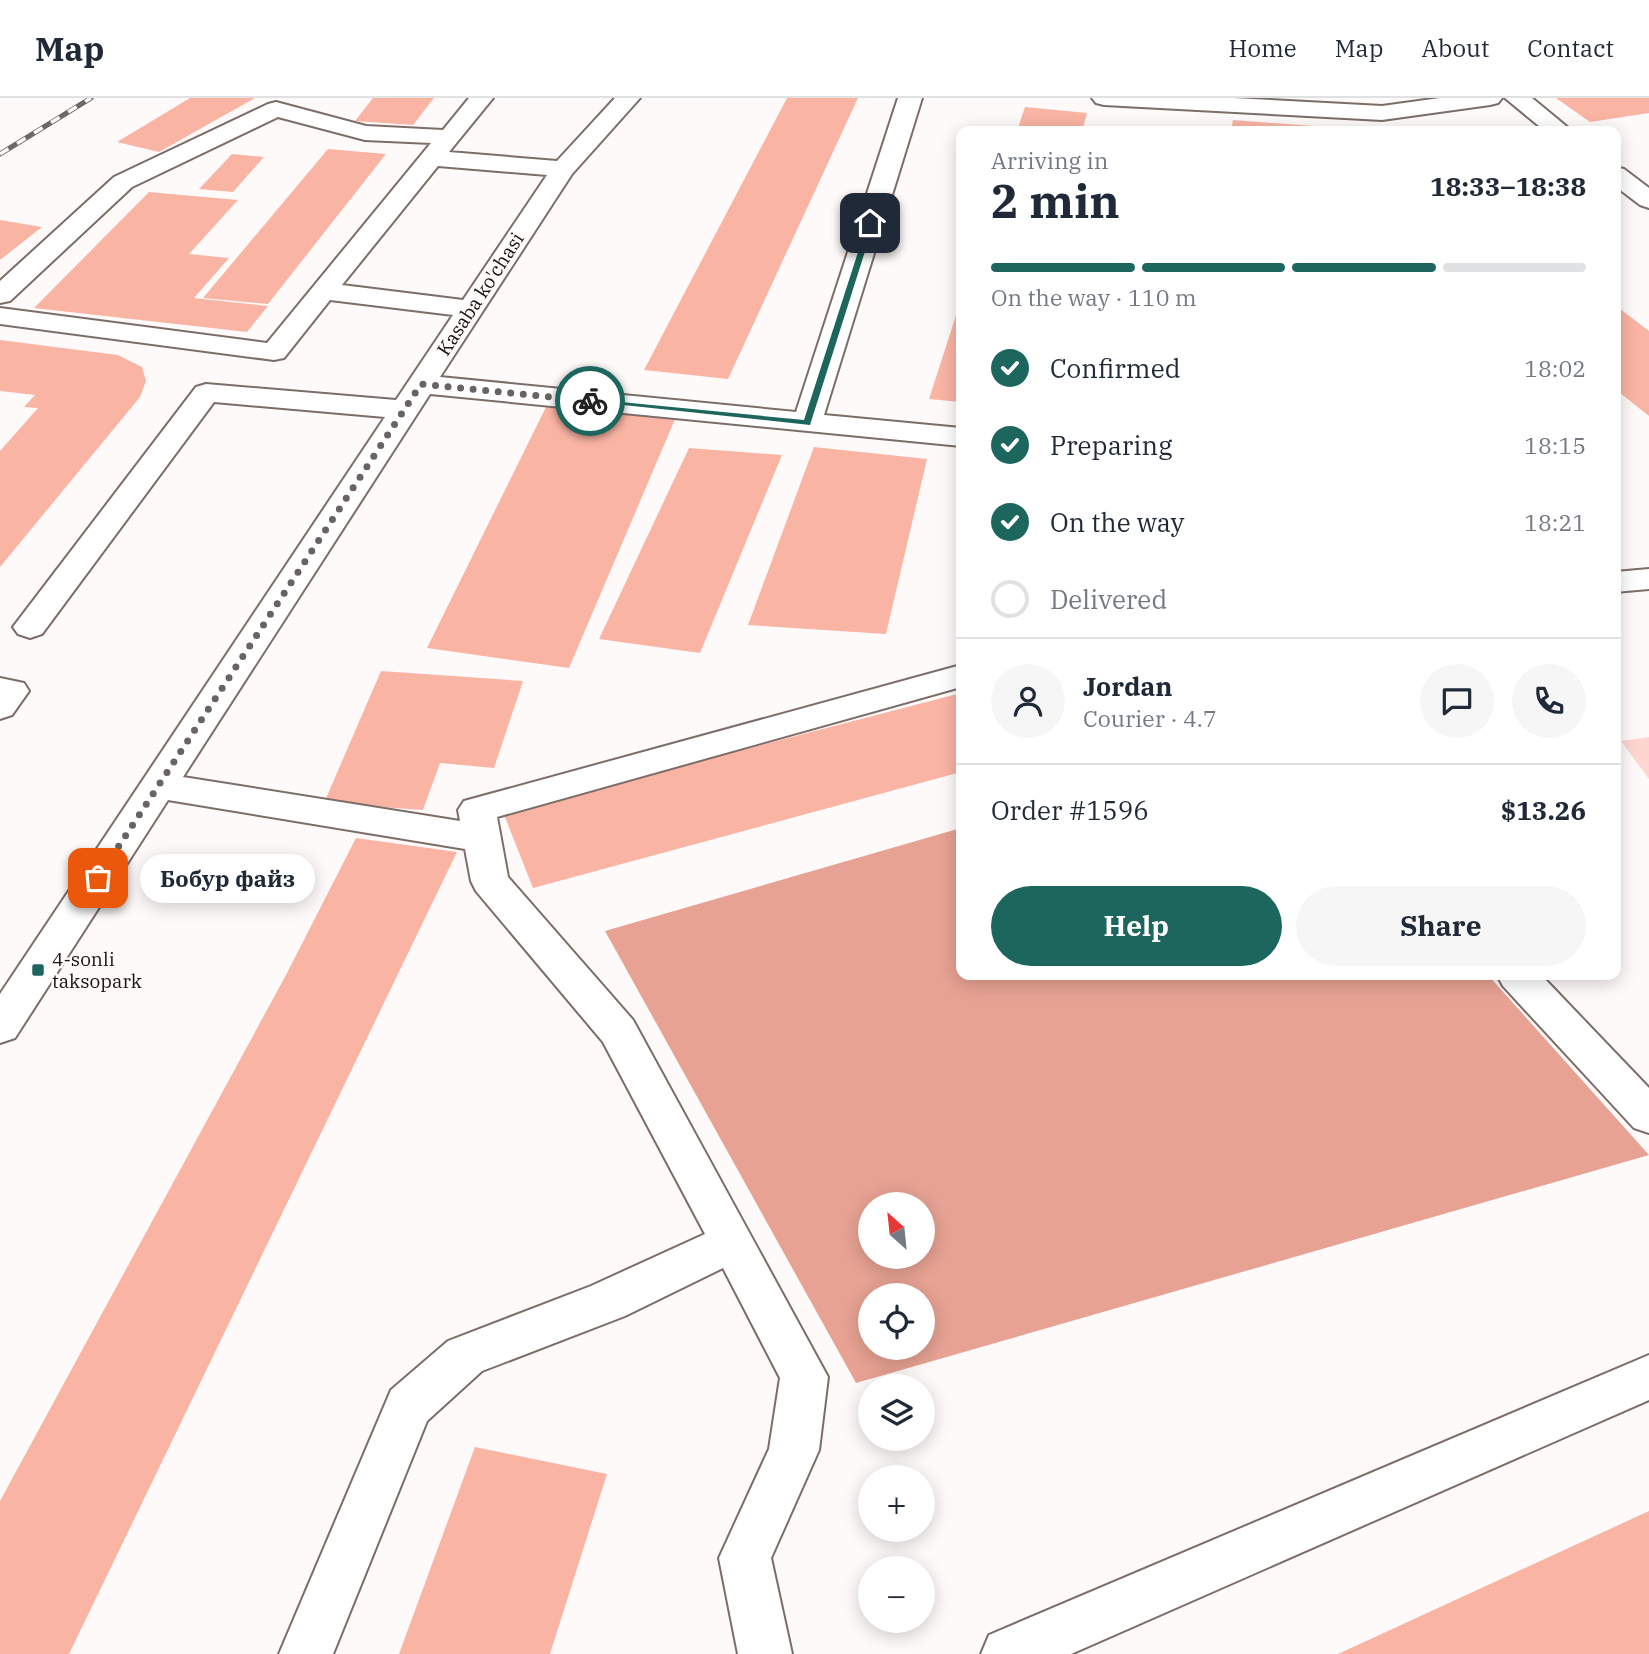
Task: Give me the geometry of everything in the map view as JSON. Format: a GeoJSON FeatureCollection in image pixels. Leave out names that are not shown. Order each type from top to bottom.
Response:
{"type":"FeatureCollection","features":[{"type":"Feature","properties":{"kind":"street"},"geometry":{"type":"LineString","coordinates":[[0,316],[274,352],[321,291],[481,98]]}},
{"type":"Feature","properties":{"kind":"street","name":"Kasaba ko'chasi"},"geometry":{"type":"LineString","coordinates":[[0,1027],[563,169],[628,98]]}},
{"type":"Feature","properties":{"kind":"street"},"geometry":{"type":"LineString","coordinates":[[807,423],[910,98]]}},
{"type":"Feature","properties":{"kind":"street"},"geometry":{"type":"LineString","coordinates":[[1104,98],[1133,111],[1382,113],[1400,104],[1490,98]]}},
{"type":"Feature","properties":{"kind":"street"},"geometry":{"type":"LineString","coordinates":[[1517,98],[1553,126]]}},
{"type":"Feature","properties":{"kind":"street"},"geometry":{"type":"LineString","coordinates":[[0,295],[122,181],[276,109],[365,133],[449,137]]}},
{"type":"Feature","properties":{"kind":"street"},"geometry":{"type":"LineString","coordinates":[[432,158],[563,169]]}},
{"type":"Feature","properties":{"kind":"street"},"geometry":{"type":"LineString","coordinates":[[1621,179],[1649,200]]}},
{"type":"Feature","properties":{"kind":"street"},"geometry":{"type":"LineString","coordinates":[[321,291],[470,309]]}},
{"type":"Feature","properties":{"kind":"street"},"geometry":{"type":"LineString","coordinates":[[30,626],[206,393],[413,397],[807,423],[956,437]]}},
{"type":"Feature","properties":{"kind":"street"},"geometry":{"type":"LineString","coordinates":[[1621,581],[1649,579]]}},
{"type":"Feature","properties":{"kind":"street"},"geometry":{"type":"LineString","coordinates":[[765,1654],[745,1558],[794,1450],[804,1377],[618,1031],[491,881],[477,810],[956,677]]}},
{"type":"Feature","properties":{"kind":"street"},"geometry":{"type":"LineString","coordinates":[[0,690],[12,691],[0,708]]}},
{"type":"Feature","properties":{"kind":"street"},"geometry":{"type":"LineString","coordinates":[[158,786],[482,838]]}},
{"type":"Feature","properties":{"kind":"street"},"geometry":{"type":"LineString","coordinates":[[1522,980],[1649,1116]]}},
{"type":"Feature","properties":{"kind":"street"},"geometry":{"type":"LineString","coordinates":[[306,1654],[408,1406],[465,1356],[608,1301],[733,1242]]}},
{"type":"Feature","properties":{"kind":"street"},"geometry":{"type":"LineString","coordinates":[[1009,1654],[1649,1377]]}},
{"type":"Feature","properties":{"kind":"shaded area"},"geometry":{"type":"Polygon","coordinates":[[[1649,737],[1649,779],[1621,741],[1649,737]]]}},
{"type":"Feature","properties":{"kind":"shaded area"},"geometry":{"type":"Polygon","coordinates":[[[956,829],[956,980],[1492,980],[1649,1155],[887,1374],[858,1374],[858,1382],[605,931],[956,829]]]}},
{"type":"Feature","properties":{"kind":"building"},"geometry":{"type":"Polygon","coordinates":[[[190,98],[255,98],[159,152],[117,142],[190,98]]]}},
{"type":"Feature","properties":{"kind":"building"},"geometry":{"type":"Polygon","coordinates":[[[373,98],[434,98],[413,125],[355,121],[373,98]]]}},
{"type":"Feature","properties":{"kind":"building"},"geometry":{"type":"Polygon","coordinates":[[[787,98],[858,98],[728,379],[644,370],[787,98]]]}},
{"type":"Feature","properties":{"kind":"building"},"geometry":{"type":"Polygon","coordinates":[[[1556,98],[1649,98],[1649,113],[1590,122],[1556,98]]]}},
{"type":"Feature","properties":{"kind":"building"},"geometry":{"type":"Polygon","coordinates":[[[1025,107],[1087,113],[1083,126],[1019,126],[1025,107]]]}},
{"type":"Feature","properties":{"kind":"building"},"geometry":{"type":"Polygon","coordinates":[[[1233,120],[1314,126],[1232,126],[1233,120]]]}},
{"type":"Feature","properties":{"kind":"building"},"geometry":{"type":"Polygon","coordinates":[[[328,149],[386,154],[268,304],[203,298],[328,149]]]}},
{"type":"Feature","properties":{"kind":"building"},"geometry":{"type":"Polygon","coordinates":[[[232,154],[264,157],[233,192],[199,189],[232,154]]]}},
{"type":"Feature","properties":{"kind":"building"},"geometry":{"type":"Polygon","coordinates":[[[149,192],[238,200],[189,254],[229,258],[194,298],[268,306],[247,332],[34,308],[149,192]]]}},
{"type":"Feature","properties":{"kind":"building"},"geometry":{"type":"Polygon","coordinates":[[[0,220],[42,227],[0,260],[0,220]]]}},
{"type":"Feature","properties":{"kind":"building"},"geometry":{"type":"Polygon","coordinates":[[[1621,310],[1649,331],[1649,416],[1621,394],[1621,310]]]}},
{"type":"Feature","properties":{"kind":"building"},"geometry":{"type":"Polygon","coordinates":[[[956,315],[956,402],[929,399],[956,315]]]}},
{"type":"Feature","properties":{"kind":"building"},"geometry":{"type":"Polygon","coordinates":[[[0,340],[118,355],[142,367],[146,381],[140,397],[0,567],[0,451],[38,408],[24,407],[35,395],[0,391],[0,340]]]}},
{"type":"Feature","properties":{"kind":"building"},"geometry":{"type":"Polygon","coordinates":[[[547,405],[676,417],[569,668],[427,648],[547,405]]]}},
{"type":"Feature","properties":{"kind":"building"},"geometry":{"type":"Polygon","coordinates":[[[814,447],[927,459],[886,634],[748,625],[814,447]]]}},
{"type":"Feature","properties":{"kind":"building"},"geometry":{"type":"Polygon","coordinates":[[[689,448],[782,455],[700,653],[599,639],[689,448]]]}},
{"type":"Feature","properties":{"kind":"building"},"geometry":{"type":"Polygon","coordinates":[[[381,671],[523,681],[494,768],[440,763],[423,810],[324,803],[381,671]]]}},
{"type":"Feature","properties":{"kind":"building"},"geometry":{"type":"Polygon","coordinates":[[[956,694],[956,773],[533,888],[503,812],[956,694]]]}},
{"type":"Feature","properties":{"kind":"building"},"geometry":{"type":"Polygon","coordinates":[[[356,838],[457,852],[69,1654],[0,1654],[0,1501],[286,975],[356,838]]]}},
{"type":"Feature","properties":{"kind":"building"},"geometry":{"type":"Polygon","coordinates":[[[475,1447],[607,1474],[550,1654],[399,1654],[475,1447]]]}},
{"type":"Feature","properties":{"kind":"building"},"geometry":{"type":"Polygon","coordinates":[[[1649,1511],[1649,1654],[1338,1654],[1649,1511]]]}},
{"type":"Feature","properties":{"kind":"railway"},"geometry":{"type":"LineString","coordinates":[[0,154],[91,98]]}},
{"type":"Feature","properties":{"kind":"way so far"},"geometry":{"type":"LineString","coordinates":[[98,878],[421,384],[590,401]]}},
{"type":"Feature","properties":{"kind":"place","name":"Бобур файз"},"geometry":{"type":"Point","coordinates":[98,878]}},
{"type":"Feature","properties":{"kind":"place","name":"4-sonli taksopark"},"geometry":{"type":"Point","coordinates":[38,970]}},
{"type":"Feature","properties":{"kind":"route"},"geometry":{"type":"LineString","coordinates":[[590,401],[807,423],[870,223]]}}]}
